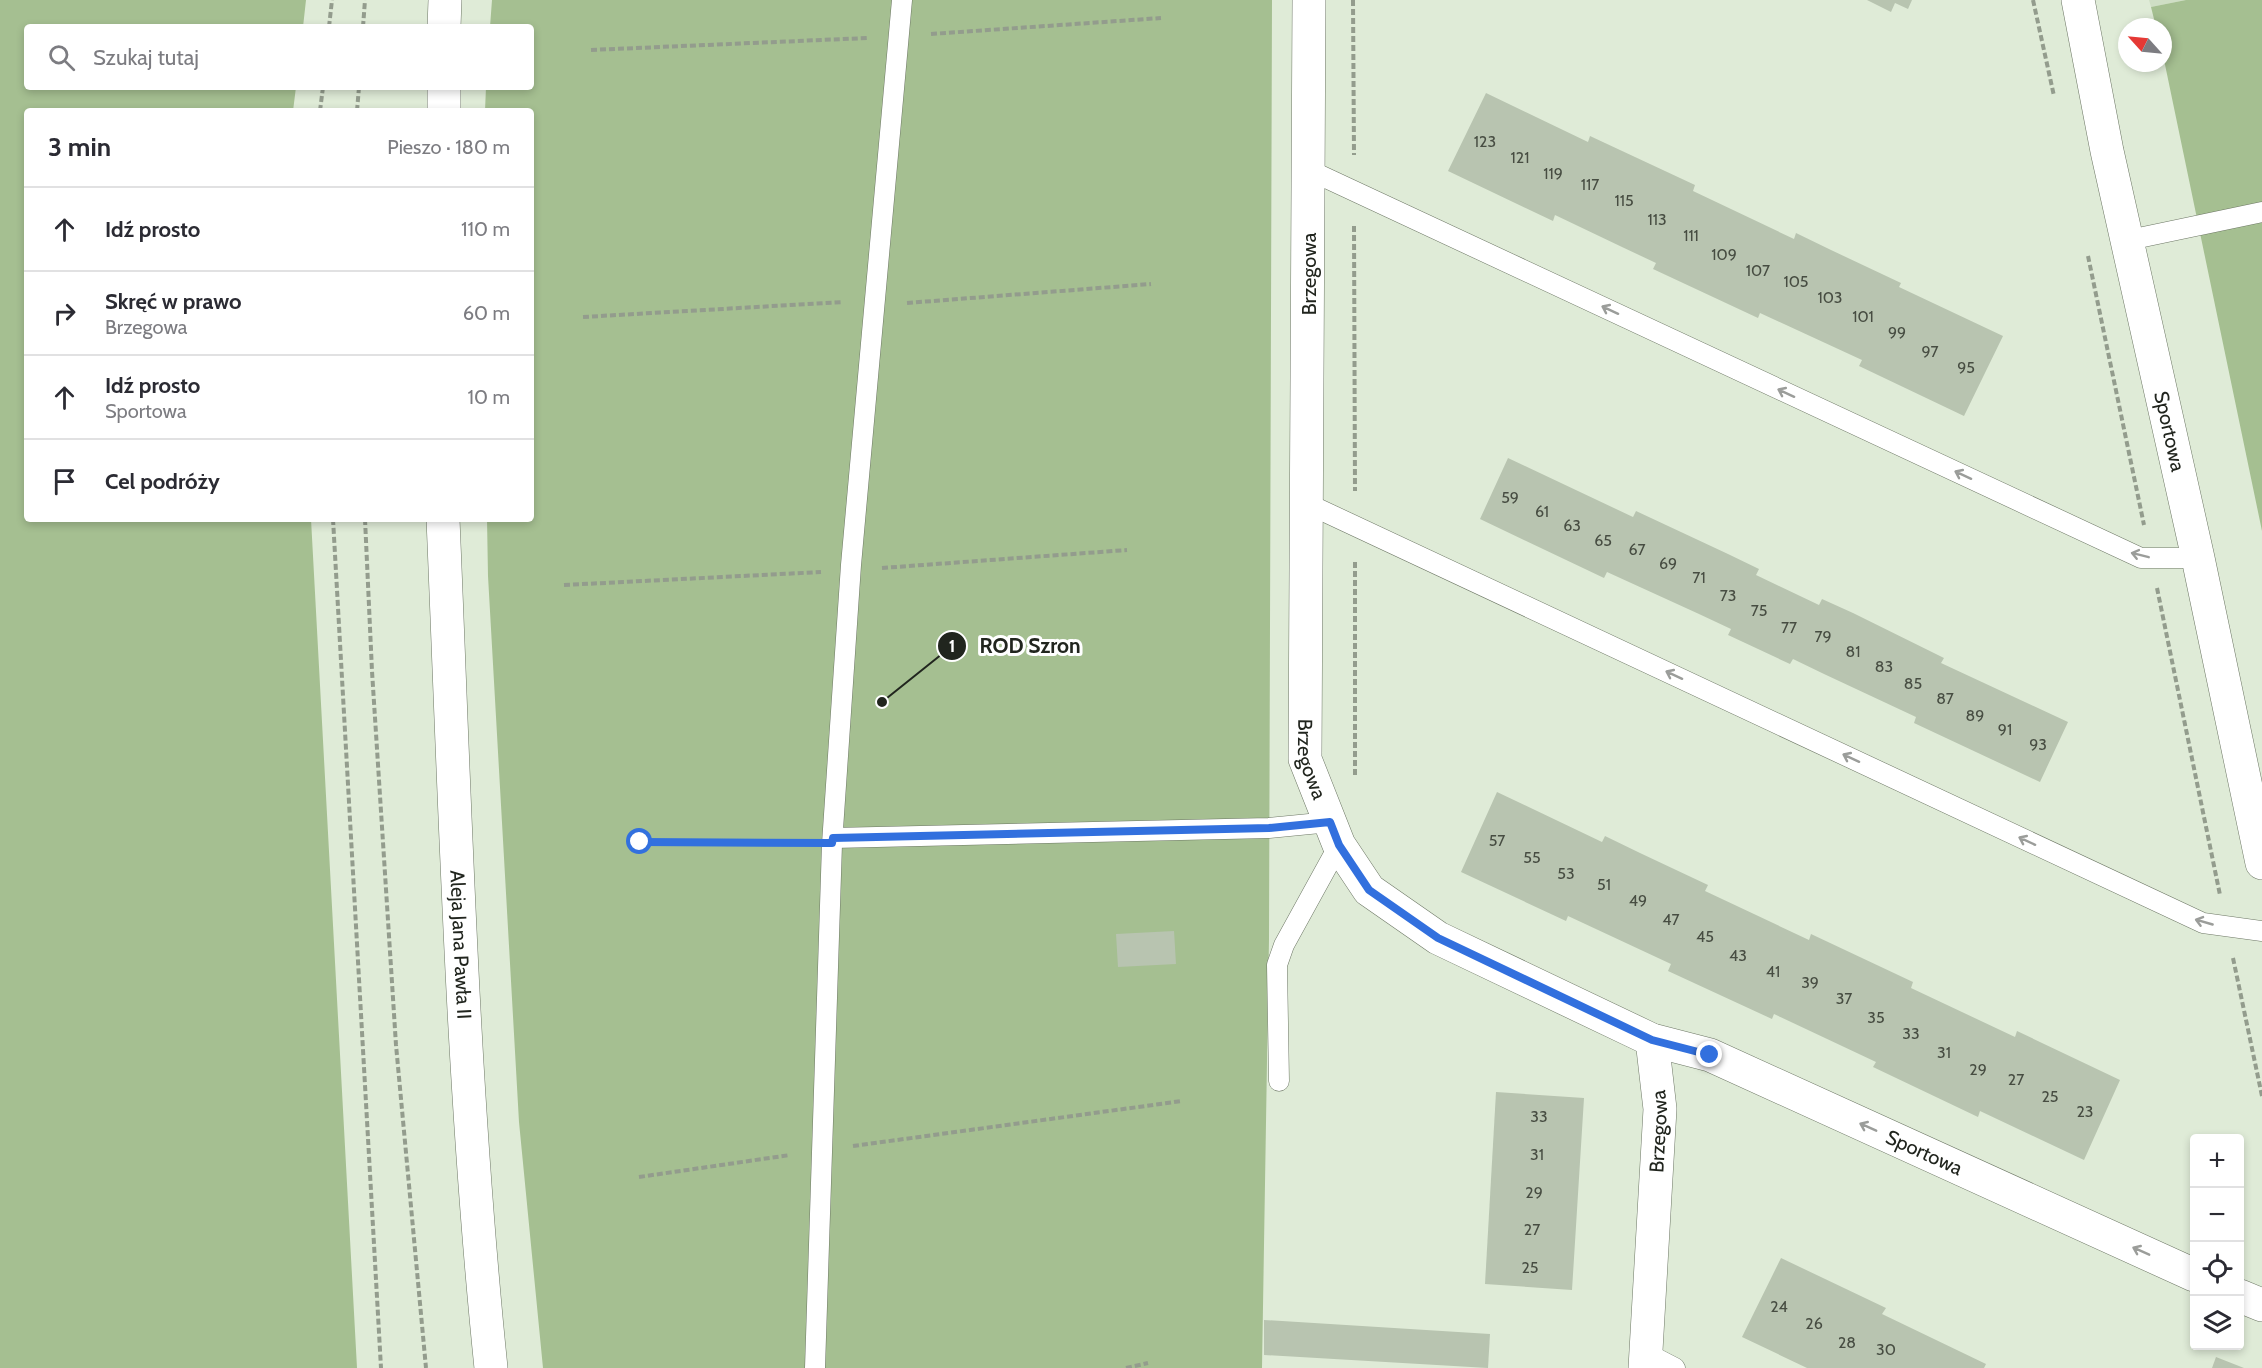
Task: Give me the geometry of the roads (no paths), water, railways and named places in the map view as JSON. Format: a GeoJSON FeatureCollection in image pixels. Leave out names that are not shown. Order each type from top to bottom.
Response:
{"type":"FeatureCollection","features":[{"type":"Feature","properties":{"kind":"street"},"geometry":{"type":"LineString","coordinates":[[444,24],[445,0]]}},
{"type":"Feature","properties":{"kind":"street","name":"Brzegowa"},"geometry":{"type":"LineString","coordinates":[[1309,0],[1305,759],[1335,833],[1369,890],[1438,938],[1652,1040],[1660,1109],[1645,1361]]}},
{"type":"Feature","properties":{"kind":"street","name":"Sportowa"},"geometry":{"type":"LineString","coordinates":[[2078,0],[2107,151],[2129,240],[2262,863]]}},
{"type":"Feature","properties":{"kind":"street"},"geometry":{"type":"LineString","coordinates":[[444,90],[444,108]]}},
{"type":"Feature","properties":{"kind":"street","name":"Aleja Jana Pawła II"},"geometry":{"type":"LineString","coordinates":[[443,522],[465,1020],[482,1281],[491,1368]]}},
{"type":"Feature","properties":{"kind":"street","name":"Sportowa"},"geometry":{"type":"LineString","coordinates":[[1652,1040],[1710,1055],[2190,1273]]}},
{"type":"Feature","properties":{"kind":"street"},"geometry":{"type":"LineString","coordinates":[[2244,1298],[2262,1305]]}},
{"type":"Feature","properties":{"kind":"lane"},"geometry":{"type":"LineString","coordinates":[[815,1368],[833,841],[850,571],[902,0]]}},
{"type":"Feature","properties":{"kind":"lane"},"geometry":{"type":"LineString","coordinates":[[1309,170],[2141,558],[2198,558]]}},
{"type":"Feature","properties":{"kind":"lane"},"geometry":{"type":"LineString","coordinates":[[2129,240],[2262,212]]}},
{"type":"Feature","properties":{"kind":"lane"},"geometry":{"type":"LineString","coordinates":[[1308,504],[2204,923],[2262,931]]}},
{"type":"Feature","properties":{"kind":"lane"},"geometry":{"type":"LineString","coordinates":[[833,841],[1269,828],[1335,833],[1277,965],[1279,1081]]}},
{"type":"Feature","properties":{"kind":"lane"},"geometry":{"type":"LineString","coordinates":[[1645,1361],[1675,1368]]}},
{"type":"Feature","properties":{"kind":"place","name":"ROD Szron"},"geometry":{"type":"Point","coordinates":[882,702]}}]}
